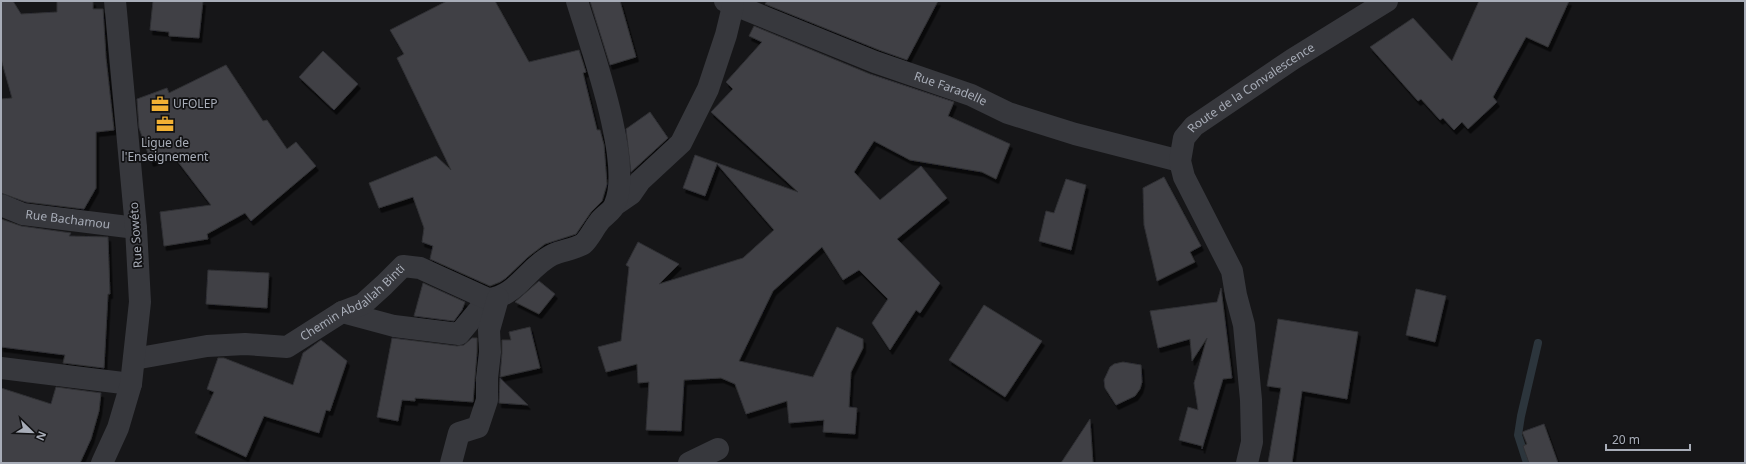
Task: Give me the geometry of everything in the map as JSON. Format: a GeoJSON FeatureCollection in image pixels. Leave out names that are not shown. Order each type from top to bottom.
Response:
{"type":"FeatureCollection","features":[{"type":"Feature","properties":{"kind":"street","name":"Rue Sowéto"},"geometry":{"type":"LineString","coordinates":[[102,463],[118,428],[131,384],[140,302],[136,228],[114,1]]}},
{"type":"Feature","properties":{"kind":"street"},"geometry":{"type":"LineString","coordinates":[[577,1],[603,86],[616,141],[621,181],[615,206]]}},
{"type":"Feature","properties":{"kind":"street","name":"Route de la Convalescence"},"geometry":{"type":"LineString","coordinates":[[1247,463],[1252,442],[1251,400],[1244,325],[1236,295],[1232,271],[1191,194],[1184,177],[1180,161],[1184,138],[1194,126],[1293,59],[1387,1]]}},
{"type":"Feature","properties":{"kind":"street"},"geometry":{"type":"LineString","coordinates":[[342,312],[394,326],[459,334],[493,298],[513,289],[523,277],[552,255],[570,250],[584,243],[601,219],[631,194],[640,181],[681,143],[708,89],[726,35],[729,3]]}},
{"type":"Feature","properties":{"kind":"street","name":"Rue Faradelle"},"geometry":{"type":"LineString","coordinates":[[729,3],[875,62],[971,95],[1008,114],[1075,134],[1180,161]]}},
{"type":"Feature","properties":{"kind":"street","name":"Rue Bachamou"},"geometry":{"type":"LineString","coordinates":[[1,205],[23,214],[136,228]]}},
{"type":"Feature","properties":{"kind":"street","name":"Chemin Abdallah Binti"},"geometry":{"type":"LineString","coordinates":[[134,359],[206,346],[245,344],[287,347],[342,312],[362,304],[403,266],[420,268],[493,298]]}},
{"type":"Feature","properties":{"kind":"street"},"geometry":{"type":"LineString","coordinates":[[451,463],[459,433],[478,427],[487,400],[487,378],[490,352],[489,330],[493,298]]}},
{"type":"Feature","properties":{"kind":"street"},"geometry":{"type":"LineString","coordinates":[[1,368],[131,384]]}},
{"type":"Feature","properties":{"kind":"street"},"geometry":{"type":"LineString","coordinates":[[689,463],[718,450]]}},
{"type":"Feature","properties":{"kind":"building"},"geometry":{"type":"Polygon","coordinates":[[[1,1],[13,1],[21,14],[57,12],[57,1],[93,1],[93,9],[103,9],[106,58],[114,130],[96,132],[96,188],[84,209],[26,202],[1,193],[1,99],[12,98],[1,59],[1,1]]]}},
{"type":"Feature","properties":{"kind":"building"},"geometry":{"type":"Polygon","coordinates":[[[153,1],[203,1],[199,38],[169,36],[169,32],[150,30],[153,1]]]}},
{"type":"Feature","properties":{"kind":"building"},"geometry":{"type":"Polygon","coordinates":[[[447,1],[495,1],[529,62],[579,50],[586,72],[583,73],[597,130],[600,130],[604,145],[607,184],[602,201],[591,212],[576,234],[545,244],[528,257],[506,278],[490,286],[430,259],[433,246],[422,242],[424,228],[413,197],[379,208],[369,183],[436,156],[451,170],[397,58],[404,54],[390,30],[447,1]]]}},
{"type":"Feature","properties":{"kind":"building"},"geometry":{"type":"Polygon","coordinates":[[[590,1],[620,1],[636,57],[610,65],[590,1]]]}},
{"type":"Feature","properties":{"kind":"building"},"geometry":{"type":"Polygon","coordinates":[[[767,1],[938,1],[907,60],[765,4],[767,1]]]}},
{"type":"Feature","properties":{"kind":"building"},"geometry":{"type":"Polygon","coordinates":[[[1479,1],[1569,1],[1548,47],[1526,37],[1493,97],[1497,102],[1468,129],[1462,122],[1454,130],[1443,118],[1440,120],[1421,99],[1418,101],[1370,47],[1413,18],[1452,61],[1479,1]]]}},
{"type":"Feature","properties":{"kind":"building"},"geometry":{"type":"Polygon","coordinates":[[[754,26],[870,74],[954,102],[948,116],[1010,144],[996,179],[982,172],[910,160],[874,141],[854,172],[880,200],[921,166],[947,198],[897,239],[940,283],[920,313],[916,310],[890,350],[872,323],[888,299],[859,270],[843,280],[822,247],[773,291],[739,361],[813,377],[837,327],[863,339],[863,348],[851,372],[849,407],[857,408],[855,434],[823,432],[824,420],[789,423],[787,401],[746,414],[735,384],[721,378],[684,380],[681,431],[646,430],[649,382],[638,383],[637,364],[606,372],[598,347],[621,341],[629,267],[626,265],[638,242],[679,264],[659,284],[743,258],[774,230],[717,164],[705,196],[683,188],[695,155],[798,192],[711,112],[733,89],[726,82],[762,42],[749,36],[754,26]]]}},
{"type":"Feature","properties":{"kind":"building"},"geometry":{"type":"Polygon","coordinates":[[[323,51],[358,84],[334,110],[299,77],[323,51]]]}},
{"type":"Feature","properties":{"kind":"building"},"geometry":{"type":"Polygon","coordinates":[[[226,65],[263,121],[267,120],[287,149],[296,142],[316,166],[251,221],[245,213],[207,234],[208,239],[164,246],[160,212],[211,205],[172,154],[151,162],[139,128],[137,99],[167,88],[169,93],[226,65]]]}},
{"type":"Feature","properties":{"kind":"building"},"geometry":{"type":"Polygon","coordinates":[[[650,112],[668,138],[631,172],[626,129],[650,112]]]}},
{"type":"Feature","properties":{"kind":"building"},"geometry":{"type":"Polygon","coordinates":[[[1164,177],[1201,246],[1190,252],[1195,262],[1157,281],[1144,225],[1143,188],[1164,177]]]}},
{"type":"Feature","properties":{"kind":"building"},"geometry":{"type":"Polygon","coordinates":[[[1066,179],[1086,185],[1071,250],[1039,241],[1046,211],[1054,213],[1066,179]]]}},
{"type":"Feature","properties":{"kind":"building"},"geometry":{"type":"Polygon","coordinates":[[[1,219],[21,226],[71,233],[69,236],[108,237],[110,294],[108,294],[104,368],[63,363],[65,355],[1,347],[1,219]]]}},
{"type":"Feature","properties":{"kind":"building"},"geometry":{"type":"Polygon","coordinates":[[[208,270],[269,273],[267,308],[206,304],[208,270]]]}},
{"type":"Feature","properties":{"kind":"building"},"geometry":{"type":"Polygon","coordinates":[[[539,281],[555,294],[539,314],[515,302],[539,281]]]}},
{"type":"Feature","properties":{"kind":"building"},"geometry":{"type":"Polygon","coordinates":[[[423,283],[465,302],[462,310],[454,321],[414,316],[423,283]]]}},
{"type":"Feature","properties":{"kind":"building"},"geometry":{"type":"Polygon","coordinates":[[[1221,288],[1232,378],[1223,379],[1202,449],[1202,446],[1179,440],[1188,407],[1198,410],[1194,383],[1207,338],[1192,361],[1190,339],[1158,348],[1150,311],[1217,302],[1221,288]]]}},
{"type":"Feature","properties":{"kind":"building"},"geometry":{"type":"Polygon","coordinates":[[[1416,289],[1446,296],[1435,342],[1406,335],[1416,289]]]}},
{"type":"Feature","properties":{"kind":"building"},"geometry":{"type":"Polygon","coordinates":[[[984,305],[1042,341],[1005,397],[949,360],[984,305]]]}},
{"type":"Feature","properties":{"kind":"building"},"geometry":{"type":"Polygon","coordinates":[[[1278,319],[1358,332],[1347,399],[1302,391],[1292,463],[1268,463],[1281,388],[1267,386],[1278,319]]]}},
{"type":"Feature","properties":{"kind":"building"},"geometry":{"type":"Polygon","coordinates":[[[530,327],[540,368],[500,377],[502,340],[511,340],[509,332],[530,327]]]}},
{"type":"Feature","properties":{"kind":"building"},"geometry":{"type":"Polygon","coordinates":[[[392,338],[457,346],[464,345],[472,338],[477,338],[473,402],[415,398],[415,401],[402,400],[398,421],[377,417],[392,338]]]}},
{"type":"Feature","properties":{"kind":"building"},"geometry":{"type":"Polygon","coordinates":[[[321,340],[347,361],[330,411],[326,410],[319,433],[264,416],[246,457],[195,433],[214,392],[207,389],[218,358],[224,358],[293,385],[303,353],[321,340]]]}},
{"type":"Feature","properties":{"kind":"building"},"geometry":{"type":"Polygon","coordinates":[[[1123,362],[1141,365],[1142,382],[1140,389],[1135,396],[1116,405],[1105,388],[1104,380],[1110,367],[1114,364],[1123,362]]]}},
{"type":"Feature","properties":{"kind":"building"},"geometry":{"type":"Polygon","coordinates":[[[500,378],[528,405],[499,403],[500,378]]]}},
{"type":"Feature","properties":{"kind":"building"},"geometry":{"type":"Polygon","coordinates":[[[56,387],[101,393],[99,411],[91,439],[80,463],[1,463],[1,388],[51,404],[56,387]]]}},
{"type":"Feature","properties":{"kind":"building"},"geometry":{"type":"Polygon","coordinates":[[[1090,419],[1093,463],[1061,463],[1090,419]]]}},
{"type":"Feature","properties":{"kind":"building"},"geometry":{"type":"Polygon","coordinates":[[[1544,424],[1558,463],[1529,463],[1523,446],[1527,444],[1522,432],[1544,424]]]}},
{"type":"Feature","properties":{"kind":"waterway"},"geometry":{"type":"LineString","coordinates":[[1527,463],[1518,435],[1538,343]]}},
{"type":"Feature","properties":{"kind":"place","name":"UFOLEP"},"geometry":{"type":"Point","coordinates":[160,104]}},
{"type":"Feature","properties":{"kind":"place","name":"Ligue de l'Enseignement"},"geometry":{"type":"Point","coordinates":[165,124]}}]}
